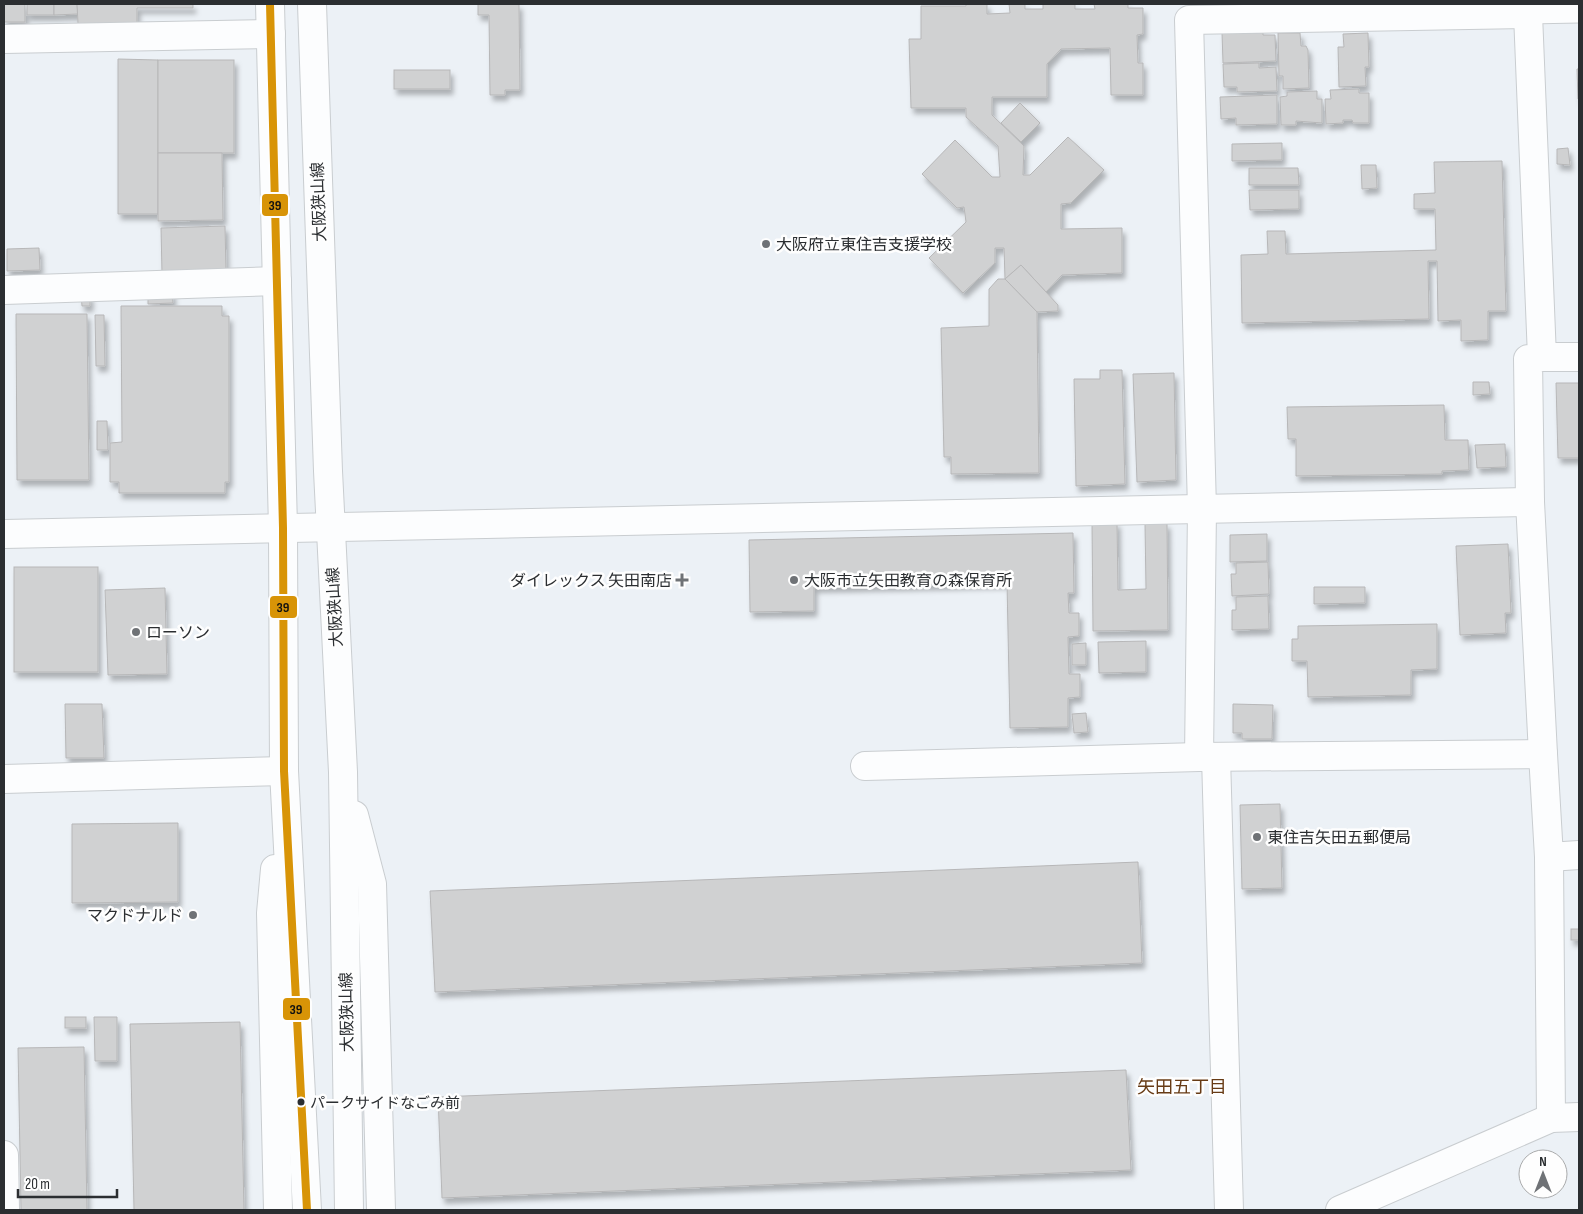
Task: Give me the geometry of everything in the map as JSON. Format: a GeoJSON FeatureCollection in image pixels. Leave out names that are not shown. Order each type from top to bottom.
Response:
{"type":"FeatureCollection","features":[{"type":"Feature","properties":{"kind":"street"},"geometry":{"type":"LineString","coordinates":[[270,4],[283,528],[284,771],[307,1210]]}},
{"type":"Feature","properties":{"kind":"street","name":"大阪狭山線"},"geometry":{"type":"LineString","coordinates":[[312,4],[330,527],[343,772],[349,1210]]}},
{"type":"Feature","properties":{"kind":"street"},"geometry":{"type":"LineString","coordinates":[[1229,1210],[1208,757],[1188,12],[1528,9],[1542,356]]}},
{"type":"Feature","properties":{"kind":"street"},"geometry":{"type":"LineString","coordinates":[[4,39],[271,34]]}},
{"type":"Feature","properties":{"kind":"street"},"geometry":{"type":"LineString","coordinates":[[4,290],[277,281]]}},
{"type":"Feature","properties":{"kind":"street"},"geometry":{"type":"LineString","coordinates":[[1551,1118],[1549,857],[1530,502],[1528,359],[1542,356],[1579,357]]}},
{"type":"Feature","properties":{"kind":"street"},"geometry":{"type":"LineString","coordinates":[[4,534],[1530,502]]}},
{"type":"Feature","properties":{"kind":"street"},"geometry":{"type":"LineString","coordinates":[[865,766],[1208,757],[1543,754]]}},
{"type":"Feature","properties":{"kind":"street"},"geometry":{"type":"LineString","coordinates":[[4,779],[284,771]]}},
{"type":"Feature","properties":{"kind":"street"},"geometry":{"type":"LineString","coordinates":[[278,1210],[271,913],[284,771]]}},
{"type":"Feature","properties":{"kind":"street"},"geometry":{"type":"LineString","coordinates":[[343,772],[372,884],[381,1210]]}},
{"type":"Feature","properties":{"kind":"street"},"geometry":{"type":"LineString","coordinates":[[1549,857],[1579,855]]}},
{"type":"Feature","properties":{"kind":"street"},"geometry":{"type":"LineString","coordinates":[[1340,1210],[1551,1118],[1579,1117]]}},
{"type":"Feature","properties":{"kind":"street"},"geometry":{"type":"LineString","coordinates":[[4,1155],[5,1210]]}},
{"type":"Feature","properties":{"kind":"lane"},"geometry":{"type":"LineString","coordinates":[[1528,9],[1579,13]]}},
{"type":"Feature","properties":{"kind":"building"},"geometry":{"type":"Polygon","coordinates":[[[4,4],[25,4],[25,22],[4,22],[4,4]]]}},
{"type":"Feature","properties":{"kind":"building"},"geometry":{"type":"Polygon","coordinates":[[[27,4],[54,4],[54,15],[27,15],[27,4]]]}},
{"type":"Feature","properties":{"kind":"building"},"geometry":{"type":"Polygon","coordinates":[[[54,4],[77,4],[78,14],[54,15],[54,4]]]}},
{"type":"Feature","properties":{"kind":"building"},"geometry":{"type":"Polygon","coordinates":[[[77,4],[193,4],[193,8],[137,8],[137,23],[78,24],[77,4]]]}},
{"type":"Feature","properties":{"kind":"building"},"geometry":{"type":"Polygon","coordinates":[[[478,4],[519,4],[520,90],[505,90],[505,95],[490,95],[489,15],[478,15],[478,4]]]}},
{"type":"Feature","properties":{"kind":"building"},"geometry":{"type":"Polygon","coordinates":[[[966,4],[987,4],[987,14],[1010,13],[1009,4],[1025,4],[1025,9],[1043,9],[1043,4],[1075,4],[1075,9],[1095,9],[1094,4],[1128,4],[1128,8],[1143,8],[1143,34],[1137,35],[1138,63],[1143,63],[1143,95],[1111,95],[1110,48],[1061,49],[1047,64],[1047,97],[992,97],[992,115],[1024,146],[1023,175],[1030,175],[1068,137],[1104,170],[1071,203],[1061,204],[1061,229],[1122,228],[1122,273],[1062,275],[1046,292],[1021,265],[1005,279],[1004,248],[995,248],[995,263],[963,293],[929,258],[966,222],[964,207],[957,208],[922,174],[955,140],[992,177],[1000,177],[998,146],[966,117],[966,108],[911,108],[909,39],[921,39],[921,6],[966,6],[966,4]]]}},
{"type":"Feature","properties":{"kind":"building"},"geometry":{"type":"Polygon","coordinates":[[[1263,31],[1263,35],[1275,35],[1276,61],[1223,63],[1222,33],[1263,31]]]}},
{"type":"Feature","properties":{"kind":"building"},"geometry":{"type":"Polygon","coordinates":[[[1278,33],[1300,33],[1301,46],[1306,46],[1308,50],[1309,88],[1283,89],[1283,76],[1279,76],[1278,33]]]}},
{"type":"Feature","properties":{"kind":"building"},"geometry":{"type":"Polygon","coordinates":[[[1368,33],[1369,67],[1365,67],[1366,86],[1339,87],[1338,47],[1344,47],[1343,34],[1368,33]]]}},
{"type":"Feature","properties":{"kind":"building"},"geometry":{"type":"Polygon","coordinates":[[[118,59],[158,60],[158,214],[118,214],[118,59]]]}},
{"type":"Feature","properties":{"kind":"building"},"geometry":{"type":"Polygon","coordinates":[[[158,60],[234,60],[234,153],[158,153],[158,60]]]}},
{"type":"Feature","properties":{"kind":"building"},"geometry":{"type":"Polygon","coordinates":[[[1259,63],[1259,68],[1276,67],[1277,91],[1237,92],[1237,87],[1224,87],[1223,64],[1259,63]]]}},
{"type":"Feature","properties":{"kind":"building"},"geometry":{"type":"Polygon","coordinates":[[[1577,69],[1579,69],[1579,99],[1578,99],[1577,69]]]}},
{"type":"Feature","properties":{"kind":"building"},"geometry":{"type":"Polygon","coordinates":[[[394,70],[450,70],[450,89],[394,89],[394,70]]]}},
{"type":"Feature","properties":{"kind":"building"},"geometry":{"type":"Polygon","coordinates":[[[1359,89],[1359,93],[1369,93],[1369,123],[1353,123],[1352,120],[1343,120],[1343,123],[1326,124],[1325,99],[1331,99],[1330,90],[1359,89]]]}},
{"type":"Feature","properties":{"kind":"building"},"geometry":{"type":"Polygon","coordinates":[[[1317,91],[1317,99],[1322,99],[1322,123],[1296,121],[1296,125],[1281,125],[1280,97],[1287,96],[1287,92],[1317,91]]]}},
{"type":"Feature","properties":{"kind":"building"},"geometry":{"type":"Polygon","coordinates":[[[1277,95],[1277,124],[1236,125],[1236,118],[1221,119],[1220,97],[1277,95]]]}},
{"type":"Feature","properties":{"kind":"building"},"geometry":{"type":"Polygon","coordinates":[[[1020,103],[1040,123],[1021,142],[1001,123],[1020,103]]]}},
{"type":"Feature","properties":{"kind":"building"},"geometry":{"type":"Polygon","coordinates":[[[1282,143],[1282,160],[1232,161],[1232,144],[1282,143]]]}},
{"type":"Feature","properties":{"kind":"building"},"geometry":{"type":"Polygon","coordinates":[[[1568,148],[1570,165],[1557,164],[1557,149],[1568,148]]]}},
{"type":"Feature","properties":{"kind":"building"},"geometry":{"type":"Polygon","coordinates":[[[158,153],[222,153],[223,220],[158,221],[158,153]]]}},
{"type":"Feature","properties":{"kind":"building"},"geometry":{"type":"Polygon","coordinates":[[[1502,161],[1506,311],[1488,311],[1488,340],[1461,341],[1461,320],[1438,321],[1437,261],[1428,261],[1429,319],[1242,323],[1241,255],[1268,254],[1267,231],[1285,231],[1286,254],[1436,250],[1435,209],[1414,209],[1414,194],[1435,193],[1434,162],[1502,161]]]}},
{"type":"Feature","properties":{"kind":"building"},"geometry":{"type":"Polygon","coordinates":[[[1361,165],[1376,165],[1377,188],[1362,189],[1361,165]]]}},
{"type":"Feature","properties":{"kind":"building"},"geometry":{"type":"Polygon","coordinates":[[[1249,168],[1298,168],[1299,185],[1249,185],[1249,168]]]}},
{"type":"Feature","properties":{"kind":"building"},"geometry":{"type":"Polygon","coordinates":[[[1249,190],[1299,190],[1299,209],[1250,210],[1249,190]]]}},
{"type":"Feature","properties":{"kind":"building"},"geometry":{"type":"Polygon","coordinates":[[[225,226],[226,271],[162,273],[161,228],[225,226]]]}},
{"type":"Feature","properties":{"kind":"building"},"geometry":{"type":"Polygon","coordinates":[[[39,248],[40,270],[7,271],[7,249],[39,248]]]}},
{"type":"Feature","properties":{"kind":"building"},"geometry":{"type":"Polygon","coordinates":[[[1021,265],[1058,305],[1058,311],[1037,312],[1005,279],[1021,265]]]}},
{"type":"Feature","properties":{"kind":"building"},"geometry":{"type":"Polygon","coordinates":[[[998,279],[1005,279],[1037,312],[1039,473],[951,474],[951,457],[944,457],[941,328],[989,326],[989,289],[998,279]]]}},
{"type":"Feature","properties":{"kind":"building"},"geometry":{"type":"Polygon","coordinates":[[[172,291],[173,303],[148,304],[148,292],[172,291]]]}},
{"type":"Feature","properties":{"kind":"building"},"geometry":{"type":"Polygon","coordinates":[[[81,295],[90,295],[90,306],[82,306],[81,295]]]}},
{"type":"Feature","properties":{"kind":"building"},"geometry":{"type":"Polygon","coordinates":[[[121,306],[222,306],[222,316],[229,316],[229,482],[225,482],[225,493],[119,493],[119,482],[110,482],[110,443],[122,442],[121,306]]]}},
{"type":"Feature","properties":{"kind":"building"},"geometry":{"type":"Polygon","coordinates":[[[16,314],[87,314],[89,480],[17,480],[16,314]]]}},
{"type":"Feature","properties":{"kind":"building"},"geometry":{"type":"Polygon","coordinates":[[[95,315],[104,315],[105,366],[96,366],[95,315]]]}},
{"type":"Feature","properties":{"kind":"building"},"geometry":{"type":"Polygon","coordinates":[[[1100,370],[1122,370],[1125,484],[1076,486],[1074,379],[1100,379],[1100,370]]]}},
{"type":"Feature","properties":{"kind":"building"},"geometry":{"type":"Polygon","coordinates":[[[1174,373],[1176,480],[1137,482],[1133,374],[1174,373]]]}},
{"type":"Feature","properties":{"kind":"building"},"geometry":{"type":"Polygon","coordinates":[[[1473,382],[1489,382],[1490,394],[1473,395],[1473,382]]]}},
{"type":"Feature","properties":{"kind":"building"},"geometry":{"type":"Polygon","coordinates":[[[1556,383],[1579,383],[1579,458],[1558,458],[1556,383]]]}},
{"type":"Feature","properties":{"kind":"building"},"geometry":{"type":"Polygon","coordinates":[[[1444,405],[1445,440],[1468,440],[1469,470],[1442,471],[1442,474],[1296,476],[1296,439],[1288,439],[1287,407],[1444,405]]]}},
{"type":"Feature","properties":{"kind":"building"},"geometry":{"type":"Polygon","coordinates":[[[97,421],[107,421],[108,450],[97,450],[97,421]]]}},
{"type":"Feature","properties":{"kind":"building"},"geometry":{"type":"Polygon","coordinates":[[[1505,444],[1506,467],[1477,468],[1475,445],[1505,444]]]}},
{"type":"Feature","properties":{"kind":"building"},"geometry":{"type":"Polygon","coordinates":[[[1117,522],[1118,590],[1146,589],[1145,524],[1167,523],[1168,630],[1093,631],[1092,523],[1117,522]]]}},
{"type":"Feature","properties":{"kind":"building"},"geometry":{"type":"Polygon","coordinates":[[[1073,533],[1074,593],[1068,593],[1069,613],[1079,613],[1079,636],[1068,637],[1069,674],[1080,674],[1080,697],[1068,698],[1068,727],[1010,728],[1007,583],[814,587],[814,611],[750,612],[749,540],[1073,533]]]}},
{"type":"Feature","properties":{"kind":"building"},"geometry":{"type":"Polygon","coordinates":[[[1267,534],[1267,561],[1230,562],[1230,535],[1267,534]]]}},
{"type":"Feature","properties":{"kind":"building"},"geometry":{"type":"Polygon","coordinates":[[[1508,544],[1511,613],[1505,613],[1506,633],[1460,635],[1456,546],[1508,544]]]}},
{"type":"Feature","properties":{"kind":"building"},"geometry":{"type":"Polygon","coordinates":[[[1268,562],[1269,594],[1232,596],[1231,574],[1236,574],[1236,563],[1268,562]]]}},
{"type":"Feature","properties":{"kind":"building"},"geometry":{"type":"Polygon","coordinates":[[[14,567],[98,567],[98,672],[14,672],[14,567]]]}},
{"type":"Feature","properties":{"kind":"building"},"geometry":{"type":"Polygon","coordinates":[[[1314,587],[1365,587],[1365,603],[1314,604],[1314,587]]]}},
{"type":"Feature","properties":{"kind":"building","name":"ローソン"},"geometry":{"type":"Polygon","coordinates":[[[165,588],[167,674],[108,675],[105,590],[165,588]]]}},
{"type":"Feature","properties":{"kind":"building"},"geometry":{"type":"Polygon","coordinates":[[[1268,596],[1269,629],[1232,630],[1232,610],[1236,610],[1236,597],[1268,596]]]}},
{"type":"Feature","properties":{"kind":"building"},"geometry":{"type":"Polygon","coordinates":[[[1437,624],[1437,669],[1411,670],[1411,695],[1308,697],[1307,661],[1292,661],[1292,639],[1298,639],[1298,626],[1437,624]]]}},
{"type":"Feature","properties":{"kind":"building"},"geometry":{"type":"Polygon","coordinates":[[[1146,641],[1146,672],[1099,673],[1098,642],[1146,641]]]}},
{"type":"Feature","properties":{"kind":"building"},"geometry":{"type":"Polygon","coordinates":[[[1086,643],[1086,665],[1072,665],[1072,644],[1086,643]]]}},
{"type":"Feature","properties":{"kind":"building"},"geometry":{"type":"Polygon","coordinates":[[[65,704],[102,704],[104,758],[66,758],[65,704]]]}},
{"type":"Feature","properties":{"kind":"building"},"geometry":{"type":"Polygon","coordinates":[[[1233,704],[1273,705],[1272,739],[1242,739],[1242,733],[1233,733],[1233,704]]]}},
{"type":"Feature","properties":{"kind":"building"},"geometry":{"type":"Polygon","coordinates":[[[1086,713],[1088,732],[1074,733],[1072,714],[1086,713]]]}},
{"type":"Feature","properties":{"kind":"building"},"geometry":{"type":"Polygon","coordinates":[[[1280,804],[1282,888],[1242,889],[1240,805],[1280,804]]]}},
{"type":"Feature","properties":{"kind":"building"},"geometry":{"type":"Polygon","coordinates":[[[178,823],[178,902],[72,903],[72,824],[178,823]]]}},
{"type":"Feature","properties":{"kind":"building"},"geometry":{"type":"Polygon","coordinates":[[[1138,862],[1142,963],[435,992],[430,891],[1138,862]]]}},
{"type":"Feature","properties":{"kind":"building"},"geometry":{"type":"Polygon","coordinates":[[[1571,929],[1579,929],[1579,940],[1571,940],[1571,929]]]}},
{"type":"Feature","properties":{"kind":"building"},"geometry":{"type":"Polygon","coordinates":[[[65,1017],[86,1017],[86,1028],[65,1028],[65,1017]]]}},
{"type":"Feature","properties":{"kind":"building"},"geometry":{"type":"Polygon","coordinates":[[[94,1017],[117,1017],[117,1061],[95,1061],[94,1017]]]}},
{"type":"Feature","properties":{"kind":"building"},"geometry":{"type":"Polygon","coordinates":[[[240,1022],[244,1210],[134,1210],[130,1024],[240,1022]]]}},
{"type":"Feature","properties":{"kind":"building"},"geometry":{"type":"Polygon","coordinates":[[[84,1047],[87,1210],[21,1210],[18,1048],[84,1047]]]}},
{"type":"Feature","properties":{"kind":"building"},"geometry":{"type":"Polygon","coordinates":[[[1126,1070],[1131,1170],[442,1198],[438,1097],[1126,1070]]]}},
{"type":"Feature","properties":{"kind":"transit line","name":"39"},"geometry":{"type":"LineString","coordinates":[[270,4],[283,528],[284,771],[307,1210]]}},
{"type":"Feature","properties":{"kind":"place","name":"大阪府立東住吉支援学校"},"geometry":{"type":"Point","coordinates":[766,244]}},
{"type":"Feature","properties":{"kind":"place","name":"ダイレックス 矢田南店"},"geometry":{"type":"Point","coordinates":[682,580]}},
{"type":"Feature","properties":{"kind":"place","name":"大阪市立矢田教育の森保育所"},"geometry":{"type":"Point","coordinates":[794,580]}},
{"type":"Feature","properties":{"kind":"place","name":"ローソン"},"geometry":{"type":"Point","coordinates":[136,632]}},
{"type":"Feature","properties":{"kind":"place","name":"東住吉矢田五郵便局"},"geometry":{"type":"Point","coordinates":[1257,837]}},
{"type":"Feature","properties":{"kind":"place","name":"マクドナルド"},"geometry":{"type":"Point","coordinates":[193,915]}},
{"type":"Feature","properties":{"kind":"place","name":"パークサイドなごみ前"},"geometry":{"type":"Point","coordinates":[301,1102]}},
{"type":"Feature","properties":{"kind":"district","name":"矢田五丁目"},"geometry":{"type":"Point","coordinates":[1182,1087]}}]}
